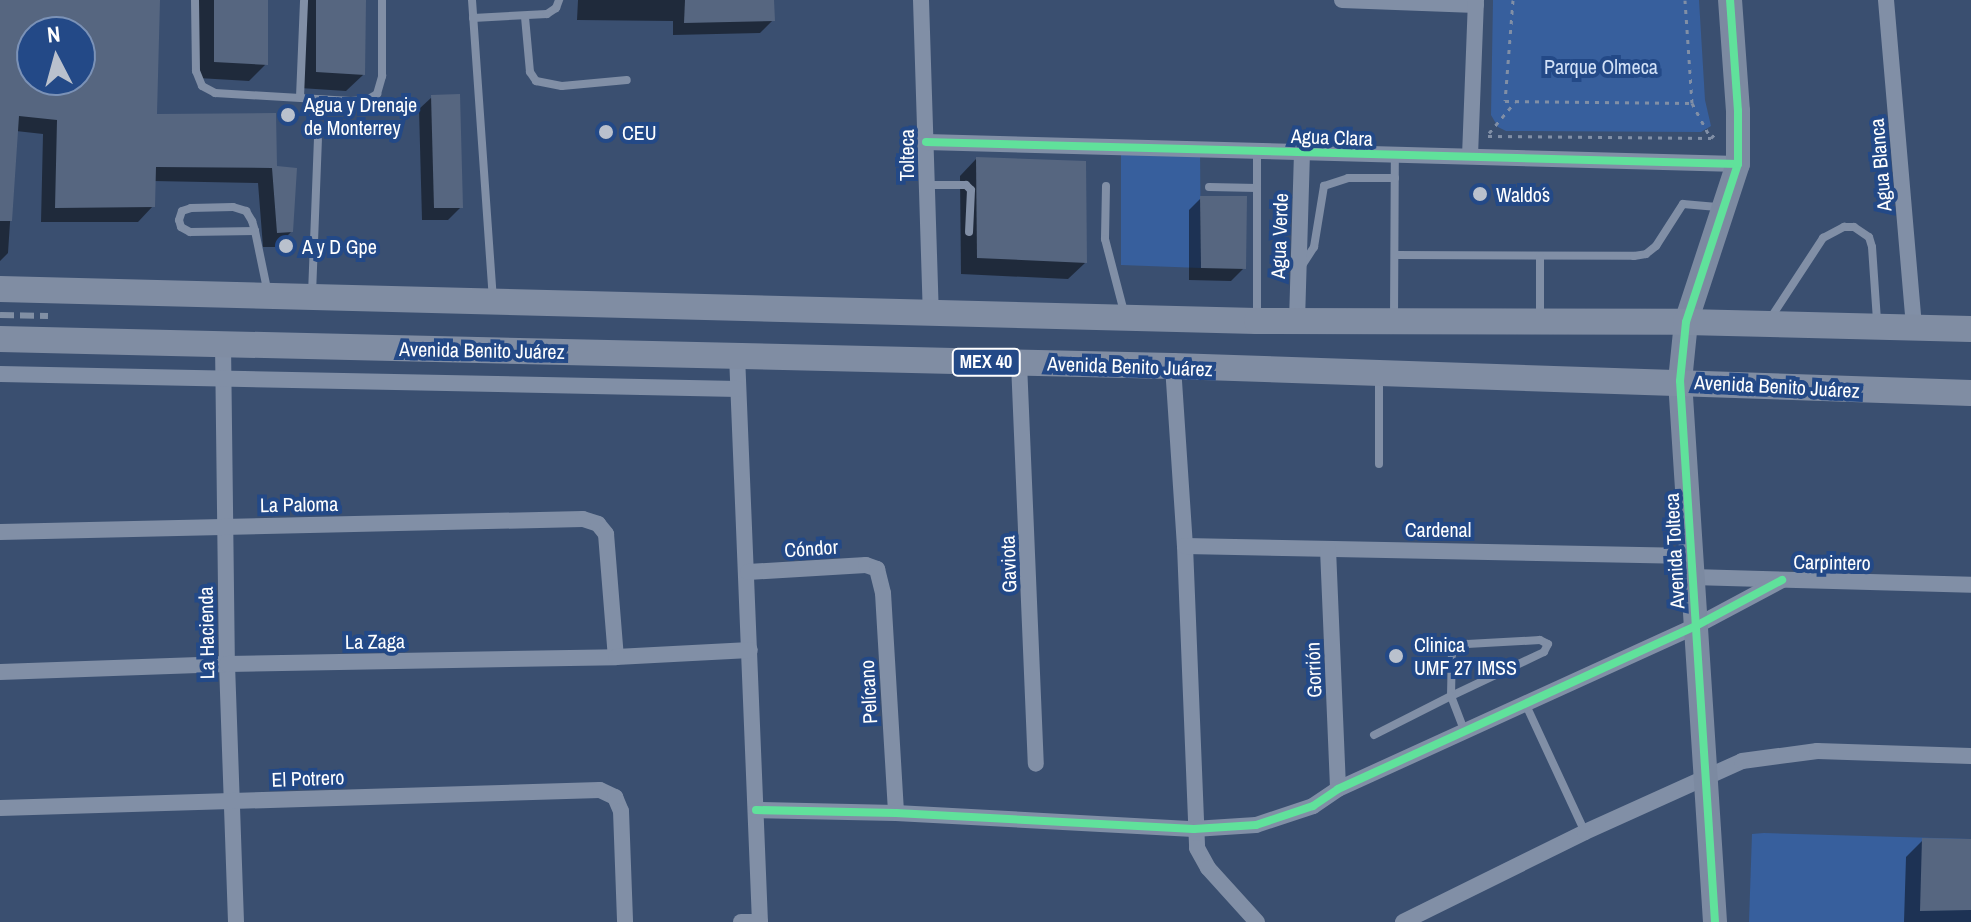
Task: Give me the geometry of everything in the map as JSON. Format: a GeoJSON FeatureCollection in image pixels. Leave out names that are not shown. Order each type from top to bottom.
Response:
{"type":"FeatureCollection","features":[{"type":"Feature","properties":{"kind":"main road"},"geometry":{"type":"LineString","coordinates":[[0,277],[76,291]]}},
{"type":"Feature","properties":{"kind":"main road"},"geometry":{"type":"LineString","coordinates":[[0,289],[493,304],[931,310],[1257,321],[1686,322],[1971,329]]}},
{"type":"Feature","properties":{"kind":"main road"},"geometry":{"type":"LineString","coordinates":[[0,298],[76,291]]}},
{"type":"Feature","properties":{"kind":"main road","name":"Avenida Benito Juárez"},"geometry":{"type":"LineString","coordinates":[[0,339],[1173,366],[1680,381],[1835,391],[1971,393]]}},
{"type":"Feature","properties":{"kind":"main road"},"geometry":{"type":"LineString","coordinates":[[0,356],[51,352],[103,341]]}},
{"type":"Feature","properties":{"kind":"street","name":"Tolteca"},"geometry":{"type":"LineString","coordinates":[[921,0],[931,310]]}},
{"type":"Feature","properties":{"kind":"street"},"geometry":{"type":"LineString","coordinates":[[1342,0],[1476,3],[1470,156]]}},
{"type":"Feature","properties":{"kind":"street","name":"Avenida Tolteca"},"geometry":{"type":"LineString","coordinates":[[1715,922],[1680,381],[1686,322],[1738,164],[1738,111],[1730,0]]}},
{"type":"Feature","properties":{"kind":"street","name":"Agua Blanca"},"geometry":{"type":"LineString","coordinates":[[1886,0],[1914,327]]}},
{"type":"Feature","properties":{"kind":"street","name":"Agua Clara"},"geometry":{"type":"LineString","coordinates":[[926,142],[1738,164]]}},
{"type":"Feature","properties":{"kind":"street","name":"Agua Verde"},"geometry":{"type":"LineString","coordinates":[[1297,321],[1302,151]]}},
{"type":"Feature","properties":{"kind":"street","name":"La Hacienda"},"geometry":{"type":"LineString","coordinates":[[223,344],[227,664],[236,922]]}},
{"type":"Feature","properties":{"kind":"street"},"geometry":{"type":"LineString","coordinates":[[737,355],[760,922],[741,922]]}},
{"type":"Feature","properties":{"kind":"street","name":"Gaviota"},"geometry":{"type":"LineString","coordinates":[[1019,363],[1036,764]]}},
{"type":"Feature","properties":{"kind":"street"},"geometry":{"type":"LineString","coordinates":[[1173,366],[1185,546],[1194,829],[1197,848],[1208,868],[1257,922]]}},
{"type":"Feature","properties":{"kind":"street"},"geometry":{"type":"LineString","coordinates":[[0,374],[738,389]]}},
{"type":"Feature","properties":{"kind":"street","name":"La Paloma"},"geometry":{"type":"LineString","coordinates":[[0,532],[583,519],[598,524],[606,534],[616,657]]}},
{"type":"Feature","properties":{"kind":"street","name":"Cardenal"},"geometry":{"type":"LineString","coordinates":[[1185,546],[1470,549],[1692,567]]}},
{"type":"Feature","properties":{"kind":"street","name":"Gorrión"},"geometry":{"type":"LineString","coordinates":[[1328,549],[1338,789]]}},
{"type":"Feature","properties":{"kind":"street","name":"Cóndor"},"geometry":{"type":"LineString","coordinates":[[748,572],[866,565],[877,569]]}},
{"type":"Feature","properties":{"kind":"street","name":"Carpintero"},"geometry":{"type":"LineString","coordinates":[[1692,567],[1782,580],[1971,585]]}},
{"type":"Feature","properties":{"kind":"street","name":"Pelícano"},"geometry":{"type":"LineString","coordinates":[[877,569],[883,593],[896,813]]}},
{"type":"Feature","properties":{"kind":"street"},"geometry":{"type":"LineString","coordinates":[[756,810],[896,813],[1194,829],[1256,825],[1285,818],[1338,789],[1464,730],[1694,627],[1782,580]]}},
{"type":"Feature","properties":{"kind":"street","name":"La Zaga"},"geometry":{"type":"LineString","coordinates":[[0,672],[227,664],[616,657],[750,650]]}},
{"type":"Feature","properties":{"kind":"street"},"geometry":{"type":"LineString","coordinates":[[1403,922],[1585,832],[1742,761],[1778,753],[1817,751],[1971,756]]}},
{"type":"Feature","properties":{"kind":"street","name":"El Potrero"},"geometry":{"type":"LineString","coordinates":[[0,808],[580,788],[600,790],[615,797],[621,811],[625,922]]}},
{"type":"Feature","properties":{"kind":"lane"},"geometry":{"type":"LineString","coordinates":[[195,0],[196,71],[202,86],[215,93],[351,101],[367,100],[377,94],[382,76],[382,0]]}},
{"type":"Feature","properties":{"kind":"lane"},"geometry":{"type":"LineString","coordinates":[[300,97],[304,0]]}},
{"type":"Feature","properties":{"kind":"lane"},"geometry":{"type":"LineString","coordinates":[[472,0],[493,304]]}},
{"type":"Feature","properties":{"kind":"lane"},"geometry":{"type":"LineString","coordinates":[[473,18],[547,14],[556,8],[559,0]]}},
{"type":"Feature","properties":{"kind":"lane"},"geometry":{"type":"LineString","coordinates":[[525,17],[530,72],[536,81],[562,86],[627,80]]}},
{"type":"Feature","properties":{"kind":"lane"},"geometry":{"type":"LineString","coordinates":[[312,298],[318,140]]}},
{"type":"Feature","properties":{"kind":"lane"},"geometry":{"type":"LineString","coordinates":[[1257,150],[1257,321]]}},
{"type":"Feature","properties":{"kind":"lane"},"geometry":{"type":"LineString","coordinates":[[1394,323],[1395,155]]}},
{"type":"Feature","properties":{"kind":"lane"},"geometry":{"type":"LineString","coordinates":[[1299,270],[1314,247],[1324,186],[1348,178],[1395,178]]}},
{"type":"Feature","properties":{"kind":"lane"},"geometry":{"type":"LineString","coordinates":[[925,185],[966,185],[971,190],[969,232]]}},
{"type":"Feature","properties":{"kind":"lane"},"geometry":{"type":"LineString","coordinates":[[1106,186],[1105,239],[1125,316]]}},
{"type":"Feature","properties":{"kind":"lane"},"geometry":{"type":"LineString","coordinates":[[1209,187],[1257,188]]}},
{"type":"Feature","properties":{"kind":"lane"},"geometry":{"type":"LineString","coordinates":[[1395,255],[1646,254],[1656,246],[1683,204],[1726,208]]}},
{"type":"Feature","properties":{"kind":"lane"},"geometry":{"type":"LineString","coordinates":[[255,231],[190,232],[181,227],[179,220],[182,211],[191,208],[233,207],[246,211],[255,231],[269,296]]}},
{"type":"Feature","properties":{"kind":"lane"},"geometry":{"type":"LineString","coordinates":[[1766,325],[1823,238],[1844,227],[1854,227],[1869,237],[1872,247],[1877,326]]}},
{"type":"Feature","properties":{"kind":"lane"},"geometry":{"type":"LineString","coordinates":[[1540,256],[1540,322]]}},
{"type":"Feature","properties":{"kind":"lane"},"geometry":{"type":"LineString","coordinates":[[1379,374],[1379,464]]}},
{"type":"Feature","properties":{"kind":"lane"},"geometry":{"type":"LineString","coordinates":[[1374,735],[1451,696],[1544,652],[1548,644],[1540,640],[1458,646],[1450,656],[1451,696],[1464,730]]}},
{"type":"Feature","properties":{"kind":"lane"},"geometry":{"type":"LineString","coordinates":[[1525,702],[1585,832]]}},
{"type":"Feature","properties":{"kind":"path"},"geometry":{"type":"LineString","coordinates":[[1513,0],[1505,101],[1692,103]]}},
{"type":"Feature","properties":{"kind":"path"},"geometry":{"type":"LineString","coordinates":[[1685,0],[1692,103],[1711,138]]}},
{"type":"Feature","properties":{"kind":"path"},"geometry":{"type":"LineString","coordinates":[[1487,136],[1516,101]]}},
{"type":"Feature","properties":{"kind":"path"},"geometry":{"type":"LineString","coordinates":[[1487,121],[1487,136]]}},
{"type":"Feature","properties":{"kind":"path"},"geometry":{"type":"LineString","coordinates":[[1487,136],[1711,138],[1718,132]]}},
{"type":"Feature","properties":{"kind":"green space","name":"Parque Olmeca"},"geometry":{"type":"Polygon","coordinates":[[[1493,0],[1699,0],[1705,100],[1711,126],[1701,132],[1506,131],[1498,127],[1491,115],[1493,0]]]}},
{"type":"Feature","properties":{"kind":"green space"},"geometry":{"type":"Polygon","coordinates":[[[1121,148],[1200,150],[1201,268],[1121,265],[1121,148]]]}},
{"type":"Feature","properties":{"kind":"green space"},"geometry":{"type":"Polygon","coordinates":[[[1752,834],[1971,839],[1971,922],[1749,922],[1752,834]]]}},
{"type":"Feature","properties":{"kind":"building"},"geometry":{"type":"Polygon","coordinates":[[[0,0],[160,0],[157,114],[276,113],[277,166],[297,168],[293,232],[277,233],[272,168],[156,167],[155,207],[55,208],[57,120],[19,116],[12,221],[0,221],[0,0]]]}},
{"type":"Feature","properties":{"kind":"building"},"geometry":{"type":"Polygon","coordinates":[[[214,0],[268,0],[268,65],[214,62],[214,0]]]}},
{"type":"Feature","properties":{"kind":"building"},"geometry":{"type":"Polygon","coordinates":[[[316,0],[366,0],[365,75],[316,72],[316,0]]]}},
{"type":"Feature","properties":{"kind":"building"},"geometry":{"type":"Polygon","coordinates":[[[685,0],[774,0],[775,21],[684,23],[685,0]]]}},
{"type":"Feature","properties":{"kind":"building"},"geometry":{"type":"Polygon","coordinates":[[[460,94],[463,208],[434,208],[431,95],[460,94]]]}},
{"type":"Feature","properties":{"kind":"building"},"geometry":{"type":"Polygon","coordinates":[[[976,157],[1086,161],[1087,263],[977,258],[976,157]]]}},
{"type":"Feature","properties":{"kind":"building"},"geometry":{"type":"Polygon","coordinates":[[[1200,196],[1247,196],[1246,269],[1201,268],[1200,196]]]}},
{"type":"Feature","properties":{"kind":"building"},"geometry":{"type":"Polygon","coordinates":[[[1922,838],[1971,839],[1971,910],[1920,911],[1922,838]]]}},
{"type":"Feature","properties":{"kind":"railway"},"geometry":{"type":"LineString","coordinates":[[0,315],[48,316]]}},
{"type":"Feature","properties":{"kind":"cycle path"},"geometry":{"type":"LineString","coordinates":[[1715,922],[1680,381],[1686,322],[1738,164],[1738,111],[1730,0]]}},
{"type":"Feature","properties":{"kind":"cycle path"},"geometry":{"type":"LineString","coordinates":[[926,142],[1738,164]]}},
{"type":"Feature","properties":{"kind":"cycle path"},"geometry":{"type":"LineString","coordinates":[[756,810],[896,813],[1194,829],[1256,825],[1313,806],[1338,789],[1694,627],[1782,580]]}},
{"type":"Feature","properties":{"kind":"place","name":"Agua y Drenaje de Monterrey"},"geometry":{"type":"Point","coordinates":[288,115]}},
{"type":"Feature","properties":{"kind":"place","name":"CEU"},"geometry":{"type":"Point","coordinates":[606,132]}},
{"type":"Feature","properties":{"kind":"place","name":"Waldo´s"},"geometry":{"type":"Point","coordinates":[1480,194]}},
{"type":"Feature","properties":{"kind":"place","name":"A y D Gpe"},"geometry":{"type":"Point","coordinates":[286,246]}},
{"type":"Feature","properties":{"kind":"place","name":"Clinica UMF 27 IMSS"},"geometry":{"type":"Point","coordinates":[1396,656]}}]}
